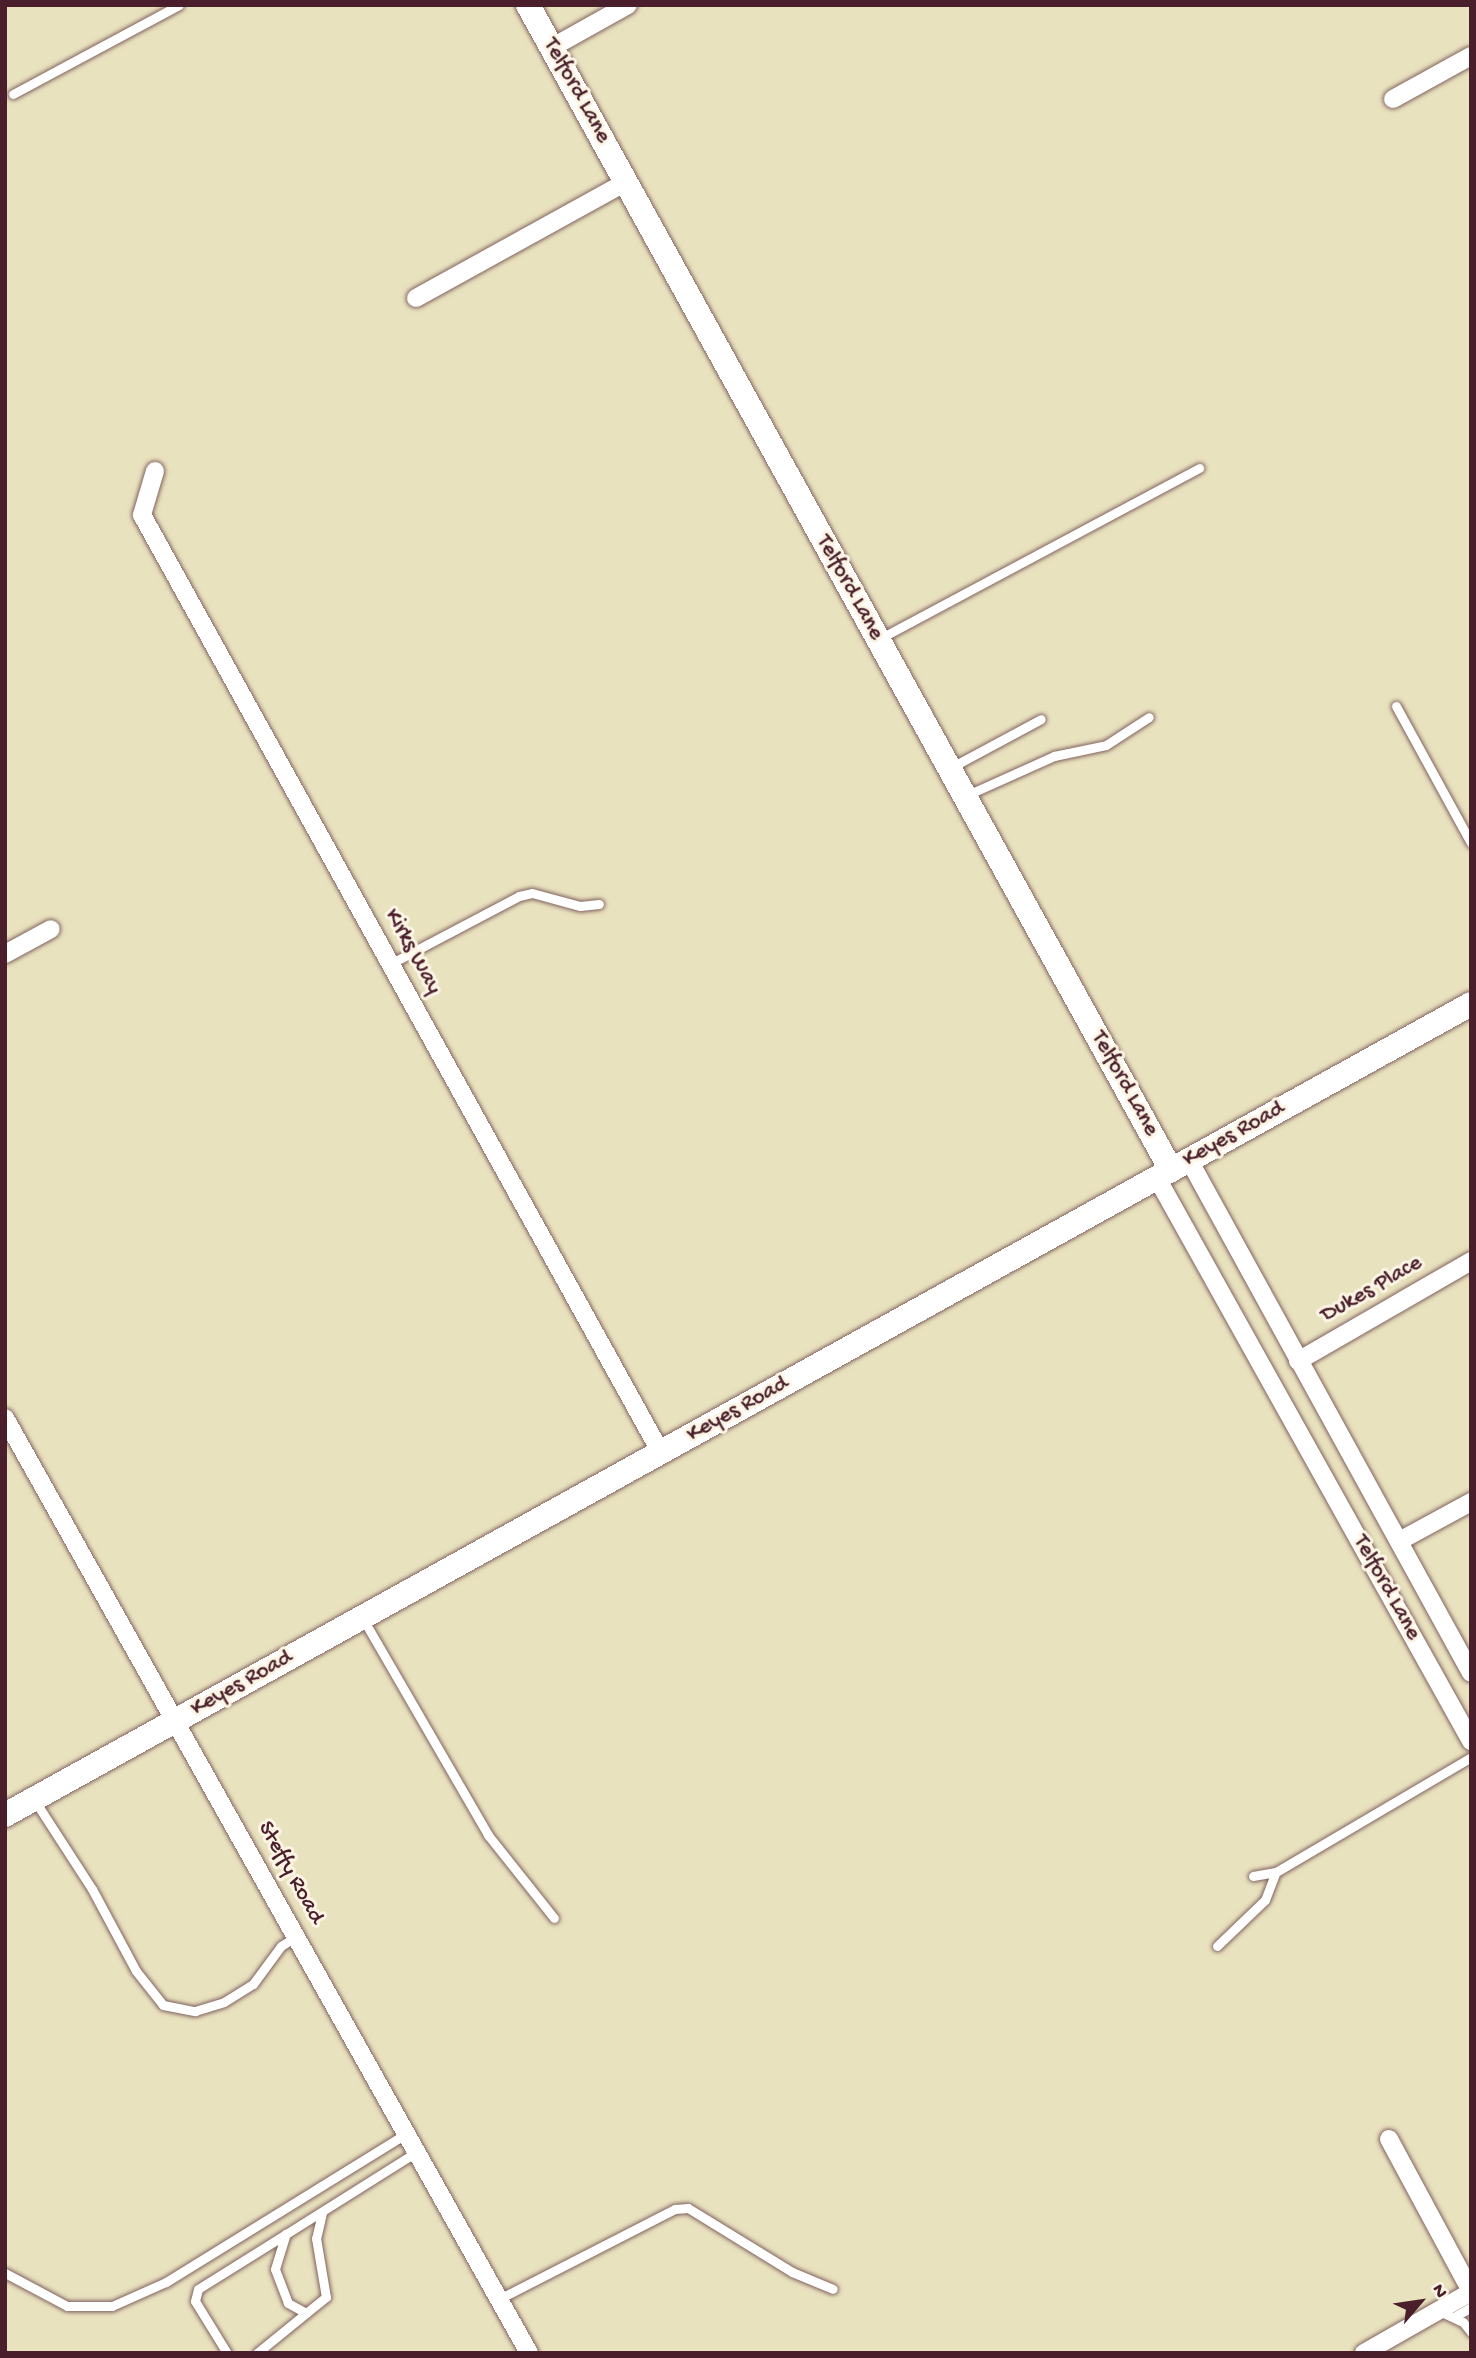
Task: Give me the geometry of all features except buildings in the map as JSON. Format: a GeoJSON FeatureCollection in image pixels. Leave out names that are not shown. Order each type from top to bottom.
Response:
{"type":"FeatureCollection","features":[{"type":"Feature","properties":{"kind":"street","name":"Telford Lane"},"geometry":{"type":"LineString","coordinates":[[528,5],[948,768],[1173,1169],[1471,1741]]}},
{"type":"Feature","properties":{"kind":"street"},"geometry":{"type":"LineString","coordinates":[[551,48],[628,5]]}},
{"type":"Feature","properties":{"kind":"street"},"geometry":{"type":"LineString","coordinates":[[1393,99],[1471,56]]}},
{"type":"Feature","properties":{"kind":"street"},"geometry":{"type":"LineString","coordinates":[[416,298],[626,182]]}},
{"type":"Feature","properties":{"kind":"street","name":"Kirks Way"},"geometry":{"type":"LineString","coordinates":[[155,471],[142,515],[661,1454]]}},
{"type":"Feature","properties":{"kind":"street"},"geometry":{"type":"LineString","coordinates":[[5,954],[51,929]]}},
{"type":"Feature","properties":{"kind":"street","name":"Keyes Road"},"geometry":{"type":"LineString","coordinates":[[5,1815],[1471,1004]]}},
{"type":"Feature","properties":{"kind":"street","name":"Telford Lane"},"geometry":{"type":"LineString","coordinates":[[1173,1169],[1298,1361],[1401,1541],[1471,1673]]}},
{"type":"Feature","properties":{"kind":"street","name":"Dukes Place"},"geometry":{"type":"LineString","coordinates":[[1298,1361],[1471,1261]]}},
{"type":"Feature","properties":{"kind":"street","name":"Steffy Road"},"geometry":{"type":"LineString","coordinates":[[5,1418],[529,2353]]}},
{"type":"Feature","properties":{"kind":"street"},"geometry":{"type":"LineString","coordinates":[[1401,1541],[1471,1502]]}},
{"type":"Feature","properties":{"kind":"street"},"geometry":{"type":"LineString","coordinates":[[1364,2353],[1446,2314],[1471,2292],[1389,2139]]}},
{"type":"Feature","properties":{"kind":"lane"},"geometry":{"type":"LineString","coordinates":[[13,94],[179,5]]}},
{"type":"Feature","properties":{"kind":"lane"},"geometry":{"type":"LineString","coordinates":[[877,639],[1199,468]]}},
{"type":"Feature","properties":{"kind":"lane"},"geometry":{"type":"LineString","coordinates":[[1396,706],[1471,844]]}},
{"type":"Feature","properties":{"kind":"lane"},"geometry":{"type":"LineString","coordinates":[[964,796],[1054,757],[1106,745],[1149,717]]}},
{"type":"Feature","properties":{"kind":"lane"},"geometry":{"type":"LineString","coordinates":[[948,768],[1041,719]]}},
{"type":"Feature","properties":{"kind":"lane"},"geometry":{"type":"LineString","coordinates":[[390,964],[519,897],[532,893],[580,906],[600,904]]}},
{"type":"Feature","properties":{"kind":"lane"},"geometry":{"type":"LineString","coordinates":[[362,1618],[488,1835],[554,1917]]}},
{"type":"Feature","properties":{"kind":"lane"},"geometry":{"type":"LineString","coordinates":[[1253,1876],[1276,1872],[1471,1757]]}},
{"type":"Feature","properties":{"kind":"lane"},"geometry":{"type":"LineString","coordinates":[[34,1799],[92,1889],[136,1971],[163,2006],[195,2011],[224,2002],[253,1984],[281,1946],[296,1936]]}},
{"type":"Feature","properties":{"kind":"lane"},"geometry":{"type":"LineString","coordinates":[[1217,1947],[1265,1900],[1276,1872]]}},
{"type":"Feature","properties":{"kind":"lane"},"geometry":{"type":"LineString","coordinates":[[5,2273],[67,2306],[112,2306],[166,2282],[406,2134]]}},
{"type":"Feature","properties":{"kind":"lane"},"geometry":{"type":"LineString","coordinates":[[227,2353],[195,2301],[198,2289],[416,2152]]}},
{"type":"Feature","properties":{"kind":"lane"},"geometry":{"type":"LineString","coordinates":[[499,2299],[675,2209],[688,2208],[792,2273],[833,2289]]}},
{"type":"Feature","properties":{"kind":"lane"},"geometry":{"type":"LineString","coordinates":[[257,2353],[326,2297],[316,2238],[322,2213]]}},
{"type":"Feature","properties":{"kind":"lane"},"geometry":{"type":"LineString","coordinates":[[286,2234],[275,2269],[288,2303],[306,2313]]}},
{"type":"Feature","properties":{"kind":"lane"},"geometry":{"type":"LineString","coordinates":[[1446,2314],[1471,2307]]}},
{"type":"Feature","properties":{"kind":"lane"},"geometry":{"type":"LineString","coordinates":[[1446,2314],[1471,2332]]}}]}
